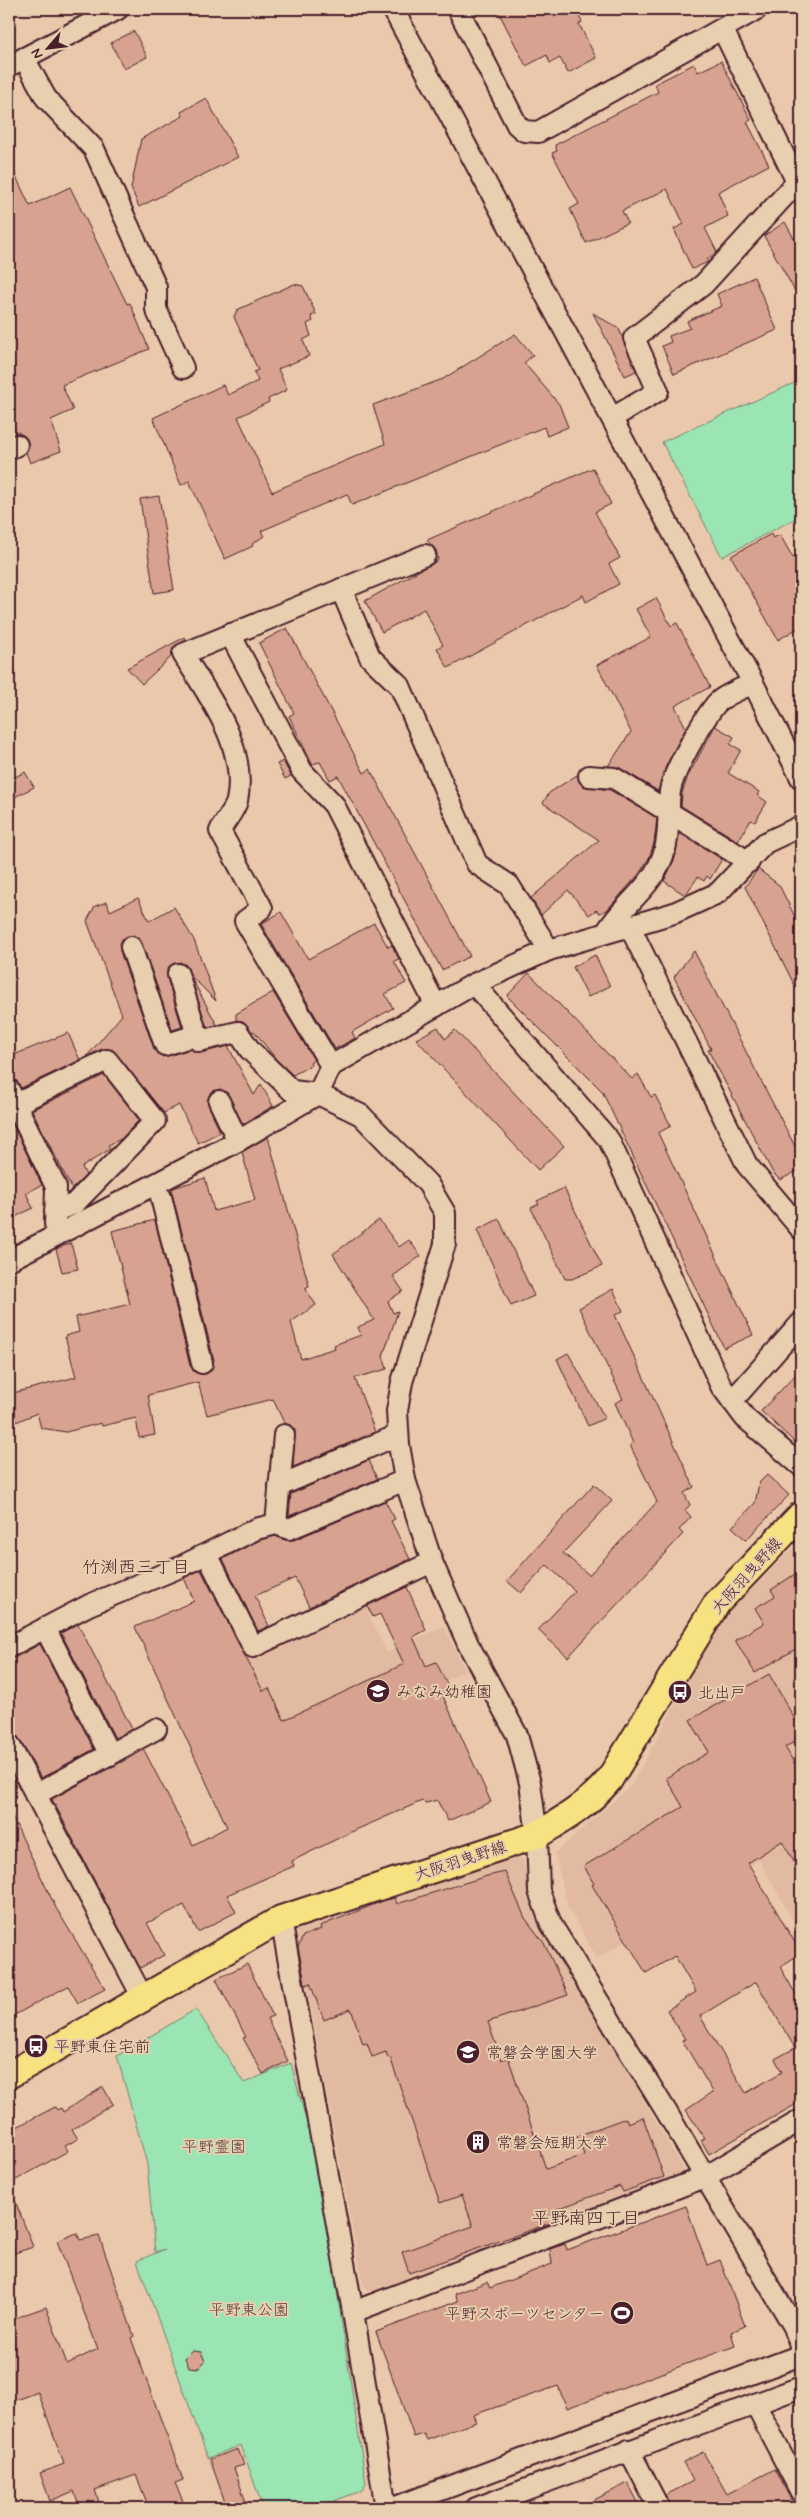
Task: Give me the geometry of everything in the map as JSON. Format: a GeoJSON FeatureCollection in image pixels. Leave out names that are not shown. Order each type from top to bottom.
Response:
{"type":"FeatureCollection","features":[{"type":"Feature","properties":{"kind":"main road","name":"大阪羽曳野線"},"geometry":{"type":"LineString","coordinates":[[9,2075],[281,1919],[536,1835],[574,1814],[595,1796],[609,1780],[717,1603],[801,1515]]}},
{"type":"Feature","properties":{"kind":"street"},"geometry":{"type":"LineString","coordinates":[[118,9],[16,62],[46,98],[94,149],[156,286],[156,309],[183,368]]}},
{"type":"Feature","properties":{"kind":"street"},"geometry":{"type":"LineString","coordinates":[[393,9],[800,772]]}},
{"type":"Feature","properties":{"kind":"street"},"geometry":{"type":"LineString","coordinates":[[458,9],[517,125],[524,131],[538,132],[723,30],[757,9]]}},
{"type":"Feature","properties":{"kind":"street"},"geometry":{"type":"LineString","coordinates":[[612,418],[658,391],[634,338],[704,284],[797,182],[796,165],[723,30]]}},
{"type":"Feature","properties":{"kind":"street"},"geometry":{"type":"LineString","coordinates":[[331,1066],[245,921],[262,908],[220,831],[237,804],[239,784],[233,742],[182,654],[425,555]]}},
{"type":"Feature","properties":{"kind":"street"},"geometry":{"type":"LineString","coordinates":[[341,589],[370,657],[400,686],[476,864],[509,885],[549,950]]}},
{"type":"Feature","properties":{"kind":"street"},"geometry":{"type":"LineString","coordinates":[[230,634],[302,771],[334,804],[436,1006]]}},
{"type":"Feature","properties":{"kind":"street"},"geometry":{"type":"LineString","coordinates":[[606,932],[616,915],[650,881],[661,861],[667,837],[670,790],[675,770],[717,702],[753,683]]}},
{"type":"Feature","properties":{"kind":"street"},"geometry":{"type":"LineString","coordinates":[[590,776],[614,778],[748,862]]}},
{"type":"Feature","properties":{"kind":"street"},"geometry":{"type":"LineString","coordinates":[[9,1260],[238,1141],[318,1094],[331,1066],[474,984],[549,950],[674,913],[718,893],[765,843],[801,826]]}},
{"type":"Feature","properties":{"kind":"street"},"geometry":{"type":"LineString","coordinates":[[629,925],[747,1165],[801,1229]]}},
{"type":"Feature","properties":{"kind":"street"},"geometry":{"type":"LineString","coordinates":[[131,947],[166,1045],[199,1034]]}},
{"type":"Feature","properties":{"kind":"street"},"geometry":{"type":"LineString","coordinates":[[178,974],[199,1034],[199,1041],[238,1032],[250,1050],[292,1091],[318,1094],[361,1115],[428,1184],[445,1213],[446,1244],[402,1382],[397,1411],[398,1435],[405,1480],[432,1562],[468,1644],[517,1735],[530,1783],[536,1835],[539,1891],[551,1924],[794,2327],[801,2348]]}},
{"type":"Feature","properties":{"kind":"street"},"geometry":{"type":"LineString","coordinates":[[474,984],[609,1140],[721,1386],[745,1418],[801,1466]]}},
{"type":"Feature","properties":{"kind":"street"},"geometry":{"type":"LineString","coordinates":[[55,1211],[74,1204],[155,1121],[106,1060],[12,1097],[56,1187],[55,1211],[55,1236]]}},
{"type":"Feature","properties":{"kind":"street"},"geometry":{"type":"LineString","coordinates":[[218,1101],[238,1141]]}},
{"type":"Feature","properties":{"kind":"street"},"geometry":{"type":"LineString","coordinates":[[161,1197],[202,1363]]}},
{"type":"Feature","properties":{"kind":"street"},"geometry":{"type":"LineString","coordinates":[[732,1400],[801,1323]]}},
{"type":"Feature","properties":{"kind":"street"},"geometry":{"type":"LineString","coordinates":[[276,1524],[284,1435]]}},
{"type":"Feature","properties":{"kind":"street"},"geometry":{"type":"LineString","coordinates":[[279,1486],[398,1435]]}},
{"type":"Feature","properties":{"kind":"street"},"geometry":{"type":"LineString","coordinates":[[9,1647],[89,1605],[178,1568],[256,1529],[276,1524],[288,1529],[405,1480]]}},
{"type":"Feature","properties":{"kind":"street"},"geometry":{"type":"LineString","coordinates":[[207,1554],[253,1647],[432,1562]]}},
{"type":"Feature","properties":{"kind":"street"},"geometry":{"type":"LineString","coordinates":[[45,1628],[110,1755]]}},
{"type":"Feature","properties":{"kind":"street"},"geometry":{"type":"LineString","coordinates":[[35,1795],[156,1729]]}},
{"type":"Feature","properties":{"kind":"street"},"geometry":{"type":"LineString","coordinates":[[9,1744],[143,1998]]}},
{"type":"Feature","properties":{"kind":"street"},"geometry":{"type":"LineString","coordinates":[[281,1919],[353,2312],[386,2508]]}},
{"type":"Feature","properties":{"kind":"street"},"geometry":{"type":"LineString","coordinates":[[353,2312],[705,2177],[801,2120]]}},
{"type":"Feature","properties":{"kind":"street"},"geometry":{"type":"LineString","coordinates":[[393,2508],[801,2355]]}},
{"type":"Feature","properties":{"kind":"street"},"geometry":{"type":"LineString","coordinates":[[476,2508],[801,2387]]}},
{"type":"Feature","properties":{"kind":"street"},"geometry":{"type":"LineString","coordinates":[[755,2404],[801,2492]]}},
{"type":"Feature","properties":{"kind":"street"},"geometry":{"type":"LineString","coordinates":[[629,2450],[659,2508]]}},
{"type":"Feature","properties":{"kind":"shaded area"},"geometry":{"type":"Polygon","coordinates":[[[801,1540],[801,1934],[759,1860],[597,1958],[568,1907],[555,1853],[631,1786],[722,1619],[801,1540]]]}},
{"type":"Feature","properties":{"kind":"shaded area"},"geometry":{"type":"Polygon","coordinates":[[[363,1602],[387,1653],[444,1626],[465,1671],[265,1764],[220,1669],[363,1602]]]}},
{"type":"Feature","properties":{"kind":"shaded area","name":"常磐会学園大学"},"geometry":{"type":"Polygon","coordinates":[[[518,1857],[524,1861],[531,1903],[686,2174],[372,2293],[363,2285],[296,1929],[398,1890],[518,1857]]]}},
{"type":"Feature","properties":{"kind":"green space"},"geometry":{"type":"Polygon","coordinates":[[[801,380],[801,522],[798,517],[722,557],[662,442],[801,380]]]}},
{"type":"Feature","properties":{"kind":"green space","name":"平野東公園"},"geometry":{"type":"Polygon","coordinates":[[[196,2009],[244,2083],[291,2063],[318,2165],[366,2484],[361,2491],[314,2508],[263,2508],[241,2445],[208,2458],[137,2261],[165,2249],[155,2252],[147,2164],[117,2056],[196,2009]]]}},
{"type":"Feature","properties":{"kind":"building"},"geometry":{"type":"Polygon","coordinates":[[[497,9],[575,9],[582,22],[579,24],[596,58],[568,73],[560,58],[550,63],[547,55],[526,66],[497,9]]]}},
{"type":"Feature","properties":{"kind":"building"},"geometry":{"type":"Polygon","coordinates":[[[134,31],[147,57],[124,69],[111,43],[134,31]]]}},
{"type":"Feature","properties":{"kind":"building"},"geometry":{"type":"Polygon","coordinates":[[[721,61],[751,120],[747,122],[769,165],[718,192],[728,216],[705,228],[717,252],[707,259],[708,262],[692,269],[674,229],[684,224],[667,189],[622,211],[628,223],[586,243],[570,209],[579,204],[552,153],[557,151],[555,145],[658,92],[655,84],[694,64],[698,72],[721,61]]]}},
{"type":"Feature","properties":{"kind":"building"},"geometry":{"type":"Polygon","coordinates":[[[206,98],[238,157],[139,207],[131,188],[141,139],[183,116],[181,112],[206,98]]]}},
{"type":"Feature","properties":{"kind":"building"},"geometry":{"type":"Polygon","coordinates":[[[9,162],[30,206],[70,187],[127,304],[130,303],[149,349],[62,385],[73,410],[51,420],[61,451],[30,463],[26,452],[29,446],[27,439],[18,432],[15,433],[9,420],[9,162]]]}},
{"type":"Feature","properties":{"kind":"building"},"geometry":{"type":"Polygon","coordinates":[[[785,222],[801,251],[801,302],[764,236],[785,222]]]}},
{"type":"Feature","properties":{"kind":"building"},"geometry":{"type":"Polygon","coordinates":[[[754,277],[777,330],[674,374],[662,346],[671,342],[669,336],[690,328],[687,321],[722,306],[717,294],[754,277]]]}},
{"type":"Feature","properties":{"kind":"building"},"geometry":{"type":"Polygon","coordinates":[[[294,284],[303,286],[316,314],[311,316],[313,321],[307,324],[311,336],[303,340],[309,356],[278,369],[287,390],[268,399],[269,402],[238,417],[272,492],[385,444],[373,405],[443,379],[515,334],[533,355],[524,363],[559,404],[568,427],[547,436],[544,427],[352,505],[347,494],[261,531],[264,536],[252,544],[253,546],[225,559],[189,481],[181,485],[153,418],[223,385],[228,395],[258,381],[254,372],[258,370],[234,317],[237,310],[294,284]]]}},
{"type":"Feature","properties":{"kind":"building"},"geometry":{"type":"Polygon","coordinates":[[[593,313],[619,329],[636,371],[625,376],[593,313]]]}},
{"type":"Feature","properties":{"kind":"building"},"geometry":{"type":"Polygon","coordinates":[[[593,468],[611,504],[595,512],[620,558],[609,564],[619,584],[586,602],[583,595],[448,668],[437,648],[443,645],[424,609],[382,632],[365,601],[438,560],[436,550],[427,540],[593,468]]]}},
{"type":"Feature","properties":{"kind":"building"},"geometry":{"type":"Polygon","coordinates":[[[159,496],[174,590],[154,593],[140,499],[159,496]]]}},
{"type":"Feature","properties":{"kind":"building"},"geometry":{"type":"Polygon","coordinates":[[[771,534],[773,538],[780,535],[793,558],[801,554],[801,626],[778,640],[731,556],[771,534]]]}},
{"type":"Feature","properties":{"kind":"building"},"geometry":{"type":"Polygon","coordinates":[[[656,598],[671,626],[677,623],[710,687],[675,706],[686,728],[666,766],[658,791],[620,768],[608,766],[631,732],[597,665],[651,637],[636,609],[656,598]]]}},
{"type":"Feature","properties":{"kind":"building"},"geometry":{"type":"Polygon","coordinates":[[[287,628],[364,773],[370,769],[470,956],[442,970],[338,776],[330,780],[320,762],[312,764],[289,716],[294,713],[259,643],[287,628]]]}},
{"type":"Feature","properties":{"kind":"building"},"geometry":{"type":"Polygon","coordinates":[[[185,637],[186,640],[173,648],[172,656],[142,684],[127,668],[185,637]]]}},
{"type":"Feature","properties":{"kind":"building"},"geometry":{"type":"Polygon","coordinates":[[[715,726],[734,737],[730,744],[741,750],[728,773],[759,792],[757,795],[767,802],[755,822],[751,820],[738,841],[681,806],[682,793],[688,776],[715,726]]]}},
{"type":"Feature","properties":{"kind":"building"},"geometry":{"type":"Polygon","coordinates":[[[283,761],[291,776],[285,779],[277,764],[283,761]]]}},
{"type":"Feature","properties":{"kind":"building"},"geometry":{"type":"Polygon","coordinates":[[[25,772],[34,787],[9,800],[9,780],[25,772]]]}},
{"type":"Feature","properties":{"kind":"building"},"geometry":{"type":"Polygon","coordinates":[[[577,775],[583,786],[610,790],[657,818],[654,843],[649,858],[639,874],[607,910],[600,913],[596,910],[589,915],[568,890],[541,915],[531,898],[599,840],[543,803],[549,793],[577,775]]]}},
{"type":"Feature","properties":{"kind":"building"},"geometry":{"type":"Polygon","coordinates":[[[679,833],[722,859],[710,879],[707,876],[704,881],[698,877],[685,895],[664,881],[675,858],[679,833]]]}},
{"type":"Feature","properties":{"kind":"building"},"geometry":{"type":"Polygon","coordinates":[[[758,869],[779,885],[801,929],[801,998],[745,887],[758,869]]]}},
{"type":"Feature","properties":{"kind":"building"},"geometry":{"type":"Polygon","coordinates":[[[138,898],[149,921],[174,907],[194,940],[216,1001],[191,976],[186,965],[180,962],[170,966],[167,978],[182,1027],[172,1030],[142,943],[134,935],[122,939],[120,951],[154,1049],[163,1057],[191,1049],[201,1053],[228,1046],[254,1095],[261,1084],[273,1106],[243,1124],[226,1092],[220,1089],[214,1091],[207,1101],[220,1132],[198,1143],[179,1105],[164,1113],[113,1050],[102,1049],[87,1056],[122,1015],[87,921],[95,906],[107,902],[110,911],[138,898]]]}},
{"type":"Feature","properties":{"kind":"building"},"geometry":{"type":"Polygon","coordinates":[[[281,912],[308,959],[374,923],[388,947],[392,945],[399,959],[394,961],[406,983],[385,994],[393,1008],[352,1032],[355,1038],[335,1049],[261,924],[281,912]]]}},
{"type":"Feature","properties":{"kind":"building"},"geometry":{"type":"Polygon","coordinates":[[[694,951],[801,1158],[801,1169],[780,1180],[773,1173],[708,1050],[711,1049],[674,977],[694,951]]]}},
{"type":"Feature","properties":{"kind":"building"},"geometry":{"type":"Polygon","coordinates":[[[595,955],[610,986],[588,997],[573,967],[595,955]]]}},
{"type":"Feature","properties":{"kind":"building"},"geometry":{"type":"Polygon","coordinates":[[[529,973],[632,1079],[638,1074],[651,1097],[655,1095],[671,1126],[658,1133],[753,1335],[724,1348],[602,1091],[507,996],[529,973]]]}},
{"type":"Feature","properties":{"kind":"building"},"geometry":{"type":"Polygon","coordinates":[[[191,977],[217,1025],[208,1027],[206,1025],[191,977]]]}},
{"type":"Feature","properties":{"kind":"building"},"geometry":{"type":"Polygon","coordinates":[[[273,992],[314,1060],[310,1062],[311,1065],[293,1075],[276,1059],[254,1031],[252,1032],[243,1021],[236,1020],[236,1014],[273,992]]]}},
{"type":"Feature","properties":{"kind":"building"},"geometry":{"type":"Polygon","coordinates":[[[438,1027],[445,1039],[455,1030],[564,1146],[538,1170],[416,1039],[438,1027]]]}},
{"type":"Feature","properties":{"kind":"building"},"geometry":{"type":"Polygon","coordinates":[[[68,1033],[80,1060],[21,1088],[16,1080],[9,1078],[9,1057],[68,1033]]]}},
{"type":"Feature","properties":{"kind":"building"},"geometry":{"type":"Polygon","coordinates":[[[104,1075],[139,1120],[121,1139],[108,1145],[110,1149],[82,1167],[86,1175],[72,1189],[32,1110],[104,1075]]]}},
{"type":"Feature","properties":{"kind":"building"},"geometry":{"type":"Polygon","coordinates":[[[9,1117],[42,1185],[26,1193],[33,1208],[9,1220],[9,1117]]]}},
{"type":"Feature","properties":{"kind":"building"},"geometry":{"type":"Polygon","coordinates":[[[268,1137],[309,1286],[305,1288],[316,1305],[291,1322],[301,1359],[335,1348],[334,1345],[361,1335],[358,1327],[374,1320],[333,1254],[379,1220],[399,1247],[409,1240],[421,1256],[393,1276],[403,1291],[388,1301],[393,1313],[398,1311],[383,1356],[387,1369],[355,1378],[375,1432],[293,1467],[295,1430],[290,1425],[284,1423],[273,1399],[207,1415],[198,1382],[148,1395],[155,1435],[139,1438],[136,1418],[102,1426],[101,1423],[66,1432],[41,1428],[37,1413],[9,1425],[9,1394],[76,1377],[65,1336],[79,1332],[76,1317],[130,1304],[112,1231],[155,1220],[190,1366],[199,1374],[211,1371],[214,1360],[172,1193],[173,1188],[205,1178],[214,1211],[255,1200],[242,1152],[268,1137]]]}},
{"type":"Feature","properties":{"kind":"building"},"geometry":{"type":"Polygon","coordinates":[[[564,1188],[602,1266],[572,1279],[565,1279],[531,1208],[539,1204],[537,1201],[564,1188]]]}},
{"type":"Feature","properties":{"kind":"building"},"geometry":{"type":"Polygon","coordinates":[[[499,1219],[534,1296],[511,1306],[477,1230],[499,1219]]]}},
{"type":"Feature","properties":{"kind":"building"},"geometry":{"type":"Polygon","coordinates":[[[71,1243],[78,1269],[62,1272],[56,1249],[71,1243]]]}},
{"type":"Feature","properties":{"kind":"building"},"geometry":{"type":"Polygon","coordinates":[[[613,1289],[623,1311],[615,1315],[694,1487],[684,1493],[690,1505],[685,1510],[691,1517],[679,1530],[683,1534],[568,1657],[538,1630],[575,1591],[547,1565],[521,1593],[507,1581],[594,1484],[612,1501],[563,1553],[589,1575],[657,1502],[630,1445],[633,1443],[615,1403],[623,1399],[579,1308],[613,1289]]]}},
{"type":"Feature","properties":{"kind":"building"},"geometry":{"type":"Polygon","coordinates":[[[568,1353],[605,1418],[588,1426],[557,1359],[568,1353]]]}},
{"type":"Feature","properties":{"kind":"building"},"geometry":{"type":"Polygon","coordinates":[[[801,1369],[801,1448],[761,1411],[801,1369]]]}},
{"type":"Feature","properties":{"kind":"building"},"geometry":{"type":"Polygon","coordinates":[[[369,1460],[377,1479],[289,1516],[291,1494],[369,1460]]]}},
{"type":"Feature","properties":{"kind":"building"},"geometry":{"type":"Polygon","coordinates":[[[767,1475],[789,1495],[746,1540],[732,1527],[755,1503],[759,1483],[767,1475]]]}},
{"type":"Feature","properties":{"kind":"building"},"geometry":{"type":"Polygon","coordinates":[[[385,1501],[395,1519],[391,1521],[410,1559],[309,1607],[295,1578],[255,1596],[269,1626],[258,1631],[223,1559],[260,1540],[275,1536],[285,1540],[294,1540],[385,1501]]]}},
{"type":"Feature","properties":{"kind":"building"},"geometry":{"type":"Polygon","coordinates":[[[201,1570],[263,1691],[269,1688],[284,1720],[404,1664],[380,1614],[373,1617],[367,1606],[407,1587],[426,1630],[413,1637],[426,1666],[436,1662],[450,1690],[442,1694],[491,1802],[448,1821],[437,1800],[426,1803],[422,1801],[351,1832],[292,1861],[294,1866],[227,1895],[236,1912],[198,1932],[184,1905],[147,1923],[164,1955],[140,1968],[52,1799],[144,1750],[193,1845],[227,1827],[135,1627],[194,1601],[184,1578],[201,1570]]]}},
{"type":"Feature","properties":{"kind":"building"},"geometry":{"type":"Polygon","coordinates":[[[801,1570],[801,1646],[755,1673],[735,1640],[764,1623],[755,1608],[775,1596],[771,1590],[801,1570]]]}},
{"type":"Feature","properties":{"kind":"building"},"geometry":{"type":"Polygon","coordinates":[[[78,1624],[132,1729],[115,1738],[61,1633],[78,1624]]]}},
{"type":"Feature","properties":{"kind":"building"},"geometry":{"type":"Polygon","coordinates":[[[40,1644],[94,1749],[41,1778],[19,1738],[9,1732],[9,1661],[40,1644]]]}},
{"type":"Feature","properties":{"kind":"building"},"geometry":{"type":"Polygon","coordinates":[[[769,1674],[801,1730],[801,1738],[785,1747],[801,1775],[801,1874],[782,1841],[748,1863],[801,1953],[780,1967],[801,2003],[801,2104],[800,2102],[709,2154],[701,2140],[704,2138],[686,2110],[713,2092],[682,2040],[685,2039],[667,2010],[696,1992],[675,1956],[646,1973],[592,1885],[594,1884],[584,1866],[683,1807],[666,1778],[709,1752],[690,1720],[769,1674]],[[756,1982],[700,2016],[746,2093],[782,2072],[775,2059],[795,2048],[756,1982]]]}},
{"type":"Feature","properties":{"kind":"building"},"geometry":{"type":"Polygon","coordinates":[[[9,1810],[56,1908],[105,1989],[78,2003],[68,1986],[9,2018],[9,1810]]]}},
{"type":"Feature","properties":{"kind":"building"},"geometry":{"type":"Polygon","coordinates":[[[505,1872],[525,1918],[544,1943],[568,1995],[488,2022],[501,2060],[508,2057],[546,2169],[584,2155],[577,2136],[626,2118],[628,2123],[643,2117],[664,2177],[623,2192],[620,2186],[552,2211],[556,2221],[409,2273],[402,2252],[473,2226],[462,2195],[440,2203],[390,2057],[388,2058],[386,2052],[372,2057],[367,2043],[363,2044],[351,2009],[324,2020],[310,1983],[306,1985],[305,1983],[298,1947],[303,1936],[321,1929],[320,1926],[383,1901],[395,1898],[397,1904],[505,1872]]]}},
{"type":"Feature","properties":{"kind":"building"},"geometry":{"type":"Polygon","coordinates":[[[247,1964],[273,2016],[267,2018],[288,2061],[263,2074],[243,2038],[246,2037],[216,1979],[247,1964]]]}},
{"type":"Feature","properties":{"kind":"building"},"geometry":{"type":"Polygon","coordinates":[[[103,2087],[113,2104],[72,2129],[78,2139],[65,2146],[68,2151],[9,2184],[9,2131],[55,2107],[57,2110],[61,2108],[63,2112],[103,2087]]]}},
{"type":"Feature","properties":{"kind":"building"},"geometry":{"type":"Polygon","coordinates":[[[9,2190],[11,2190],[33,2247],[9,2255],[9,2190]]]}},
{"type":"Feature","properties":{"kind":"building","name":"平野スポーツセンター"},"geometry":{"type":"Polygon","coordinates":[[[686,2206],[707,2265],[720,2260],[745,2326],[731,2332],[735,2346],[567,2408],[558,2386],[473,2415],[476,2422],[427,2440],[424,2434],[414,2437],[376,2332],[458,2301],[455,2294],[487,2282],[490,2288],[552,2264],[550,2249],[565,2244],[567,2250],[686,2206]]]}},
{"type":"Feature","properties":{"kind":"building"},"geometry":{"type":"Polygon","coordinates":[[[77,2233],[80,2240],[99,2236],[134,2336],[131,2338],[183,2480],[175,2483],[186,2508],[149,2508],[136,2475],[95,2490],[101,2508],[80,2508],[74,2491],[50,2501],[40,2473],[64,2464],[38,2392],[9,2403],[9,2320],[46,2307],[67,2364],[98,2349],[57,2241],[77,2233]]]}},
{"type":"Feature","properties":{"kind":"building"},"geometry":{"type":"Polygon","coordinates":[[[192,2351],[201,2352],[205,2361],[199,2368],[189,2367],[185,2358],[192,2351]]]}},
{"type":"Feature","properties":{"kind":"building"},"geometry":{"type":"Polygon","coordinates":[[[238,2449],[244,2465],[234,2468],[248,2508],[227,2508],[210,2459],[238,2449]]]}},
{"type":"Feature","properties":{"kind":"building"},"geometry":{"type":"Polygon","coordinates":[[[703,2452],[727,2494],[775,2469],[795,2508],[671,2508],[666,2495],[693,2481],[683,2462],[703,2452]]]}},
{"type":"Feature","properties":{"kind":"building"},"geometry":{"type":"Polygon","coordinates":[[[628,2483],[641,2508],[578,2508],[628,2483]]]}},
{"type":"Feature","properties":{"kind":"place","name":"みなみ幼稚園"},"geometry":{"type":"Point","coordinates":[378,1691]}},
{"type":"Feature","properties":{"kind":"place","name":"北出戸"},"geometry":{"type":"Point","coordinates":[680,1692]}},
{"type":"Feature","properties":{"kind":"place","name":"平野東住宅前"},"geometry":{"type":"Point","coordinates":[36,2046]}},
{"type":"Feature","properties":{"kind":"place","name":"常磐会学園大学"},"geometry":{"type":"Point","coordinates":[468,2052]}},
{"type":"Feature","properties":{"kind":"place","name":"常磐会短期大学"},"geometry":{"type":"Point","coordinates":[478,2142]}},
{"type":"Feature","properties":{"kind":"place","name":"平野スポーツセンター"},"geometry":{"type":"Point","coordinates":[622,2313]}},
{"type":"Feature","properties":{"kind":"district","name":"竹渕西三丁目"},"geometry":{"type":"Point","coordinates":[136,1567]}},
{"type":"Feature","properties":{"kind":"district","name":"平野南四丁目"},"geometry":{"type":"Point","coordinates":[586,2218]}},
{"type":"Feature","properties":{"kind":"park label","name":"平野霊園"},"geometry":{"type":"Point","coordinates":[214,2146]}}]}
